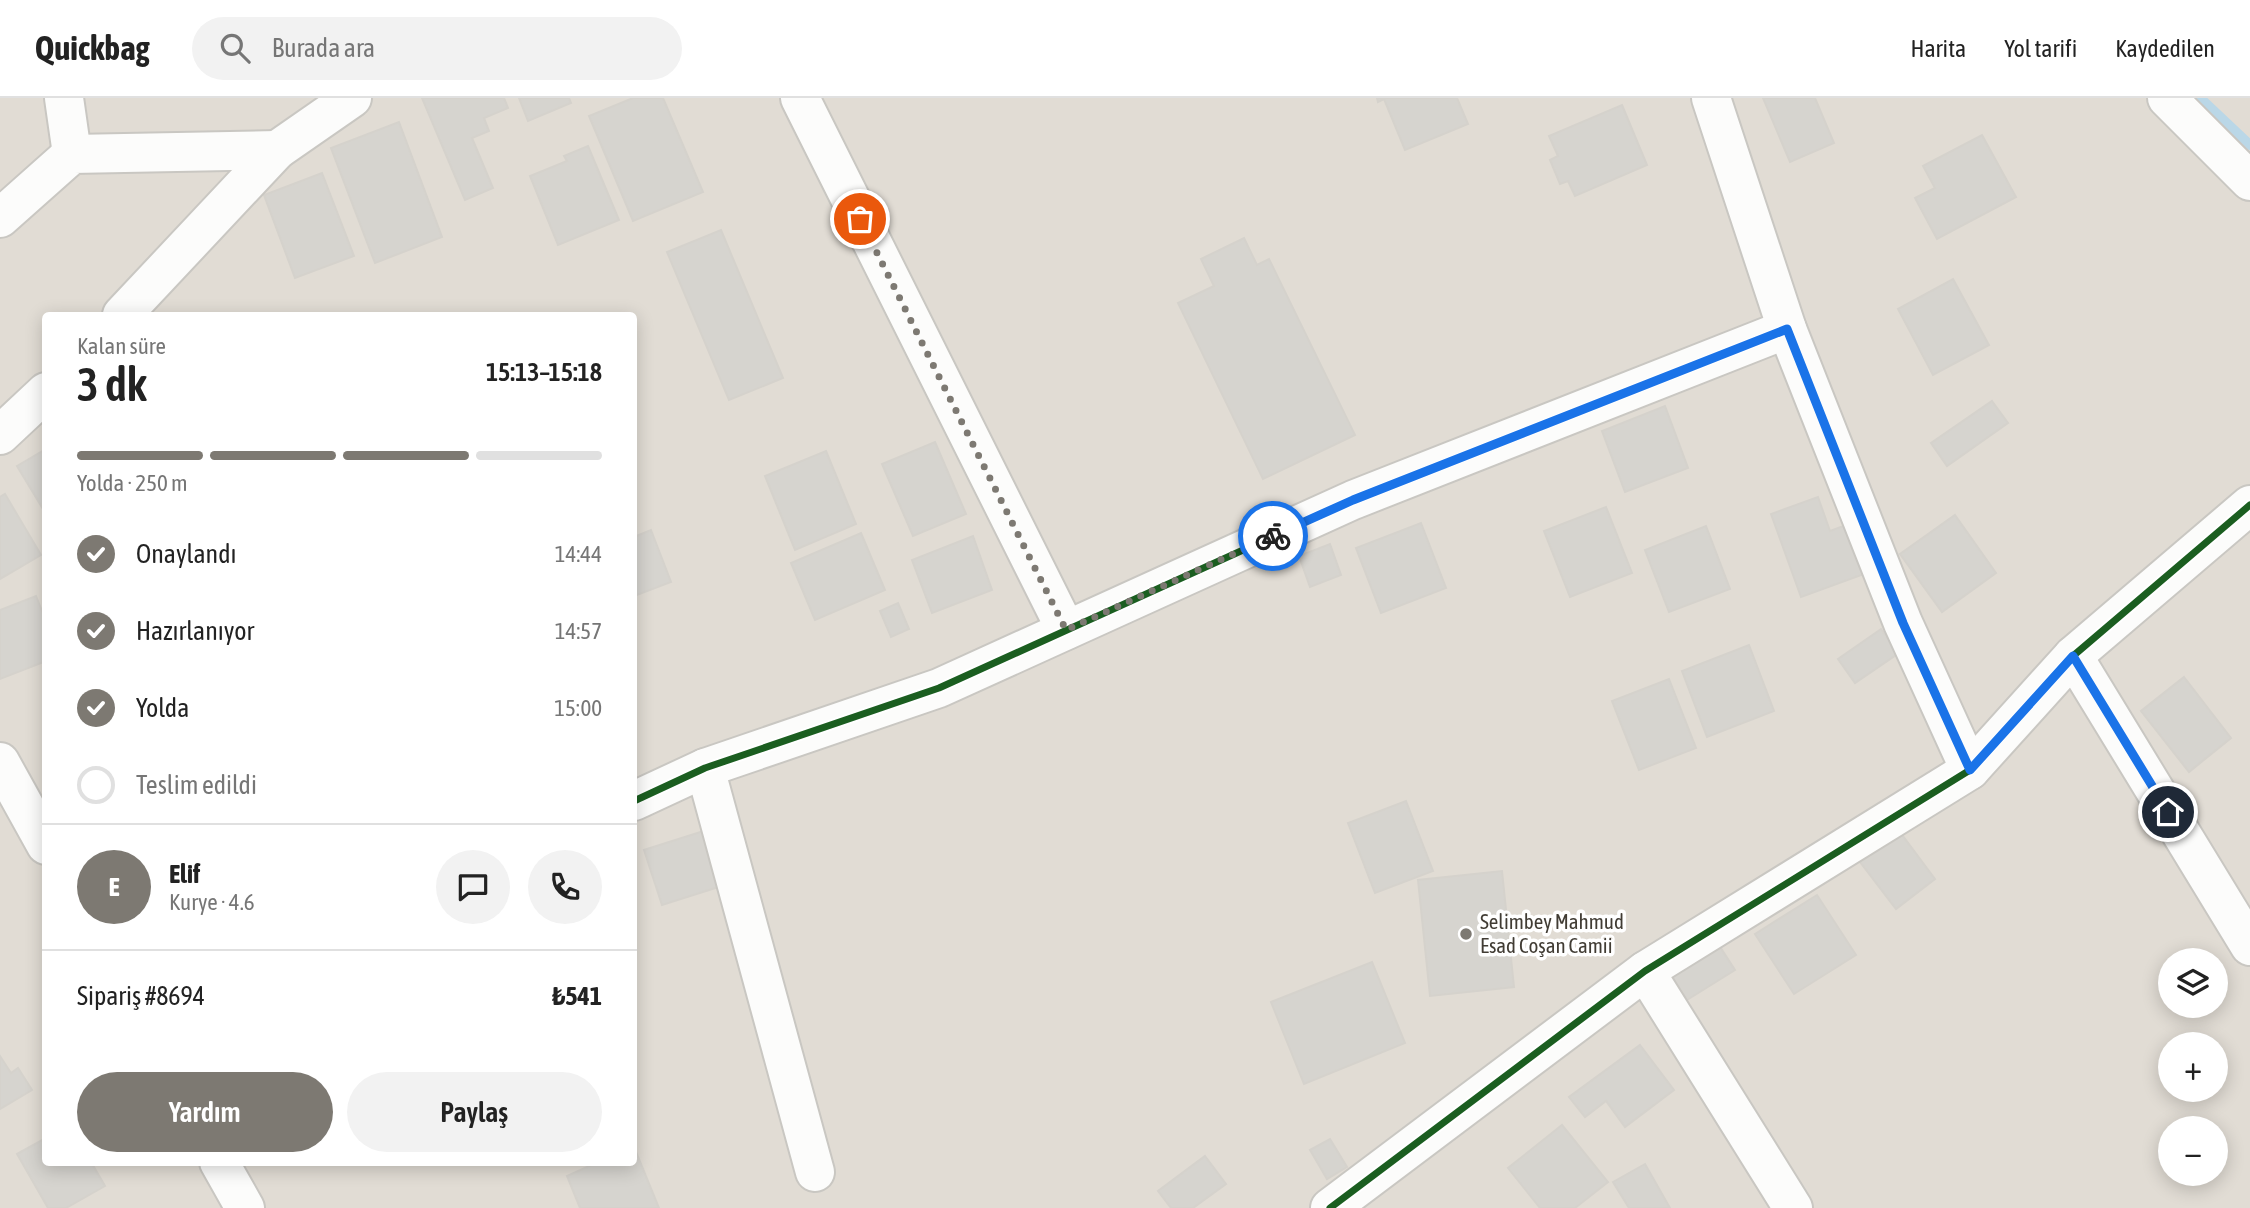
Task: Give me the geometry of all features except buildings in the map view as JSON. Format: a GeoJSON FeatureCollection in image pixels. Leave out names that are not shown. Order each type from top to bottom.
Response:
{"type":"FeatureCollection","features":[{"type":"Feature","properties":{"kind":"street"},"geometry":{"type":"LineString","coordinates":[[64,98],[72,154]]}},
{"type":"Feature","properties":{"kind":"street"},"geometry":{"type":"LineString","coordinates":[[125,312],[276,150],[352,98]]}},
{"type":"Feature","properties":{"kind":"street"},"geometry":{"type":"LineString","coordinates":[[800,98],[1066,630]]}},
{"type":"Feature","properties":{"kind":"street"},"geometry":{"type":"LineString","coordinates":[[1711,98],[1787,329],[1903,623],[1970,770]]}},
{"type":"Feature","properties":{"kind":"street"},"geometry":{"type":"LineString","coordinates":[[2166,98],[2250,181]]}},
{"type":"Feature","properties":{"kind":"street"},"geometry":{"type":"LineString","coordinates":[[0,218],[72,154],[276,150]]}},
{"type":"Feature","properties":{"kind":"street"},"geometry":{"type":"LineString","coordinates":[[637,800],[705,768],[939,688],[1353,500],[1787,329]]}},
{"type":"Feature","properties":{"kind":"street"},"geometry":{"type":"LineString","coordinates":[[0,435],[42,396]]}},
{"type":"Feature","properties":{"kind":"street"},"geometry":{"type":"LineString","coordinates":[[1330,1208],[1644,971],[1970,770],[2073,656],[2250,505]]}},
{"type":"Feature","properties":{"kind":"street"},"geometry":{"type":"LineString","coordinates":[[2073,656],[2250,946]]}},
{"type":"Feature","properties":{"kind":"street"},"geometry":{"type":"LineString","coordinates":[[0,762],[42,838]]}},
{"type":"Feature","properties":{"kind":"street"},"geometry":{"type":"LineString","coordinates":[[705,768],[815,1172]]}},
{"type":"Feature","properties":{"kind":"street"},"geometry":{"type":"LineString","coordinates":[[1644,971],[1793,1208]]}},
{"type":"Feature","properties":{"kind":"street"},"geometry":{"type":"LineString","coordinates":[[221,1166],[242,1207]]}},
{"type":"Feature","properties":{"kind":"shaded area"},"geometry":{"type":"Polygon","coordinates":[[[0,98],[2250,98],[2250,1208],[0,1208],[0,98]]]}},
{"type":"Feature","properties":{"kind":"waterway"},"geometry":{"type":"LineString","coordinates":[[2200,98],[2250,145]]}},
{"type":"Feature","properties":{"kind":"cycle path"},"geometry":{"type":"LineString","coordinates":[[637,800],[705,768],[939,688],[1353,500],[1787,329]]}},
{"type":"Feature","properties":{"kind":"cycle path"},"geometry":{"type":"LineString","coordinates":[[1330,1208],[1645,971],[1970,770],[2073,656],[2250,505]]}},
{"type":"Feature","properties":{"kind":"way so far"},"geometry":{"type":"LineString","coordinates":[[860,219],[1066,630],[1273,536]]}},
{"type":"Feature","properties":{"kind":"place","name":"Selimbey Mahmud Esad Coşan Camii"},"geometry":{"type":"Point","coordinates":[1466,934]}},
{"type":"Feature","properties":{"kind":"route"},"geometry":{"type":"LineString","coordinates":[[1273,536],[1353,500],[1787,329],[1903,623],[1970,770],[2073,656],[2168,812]]}}]}
